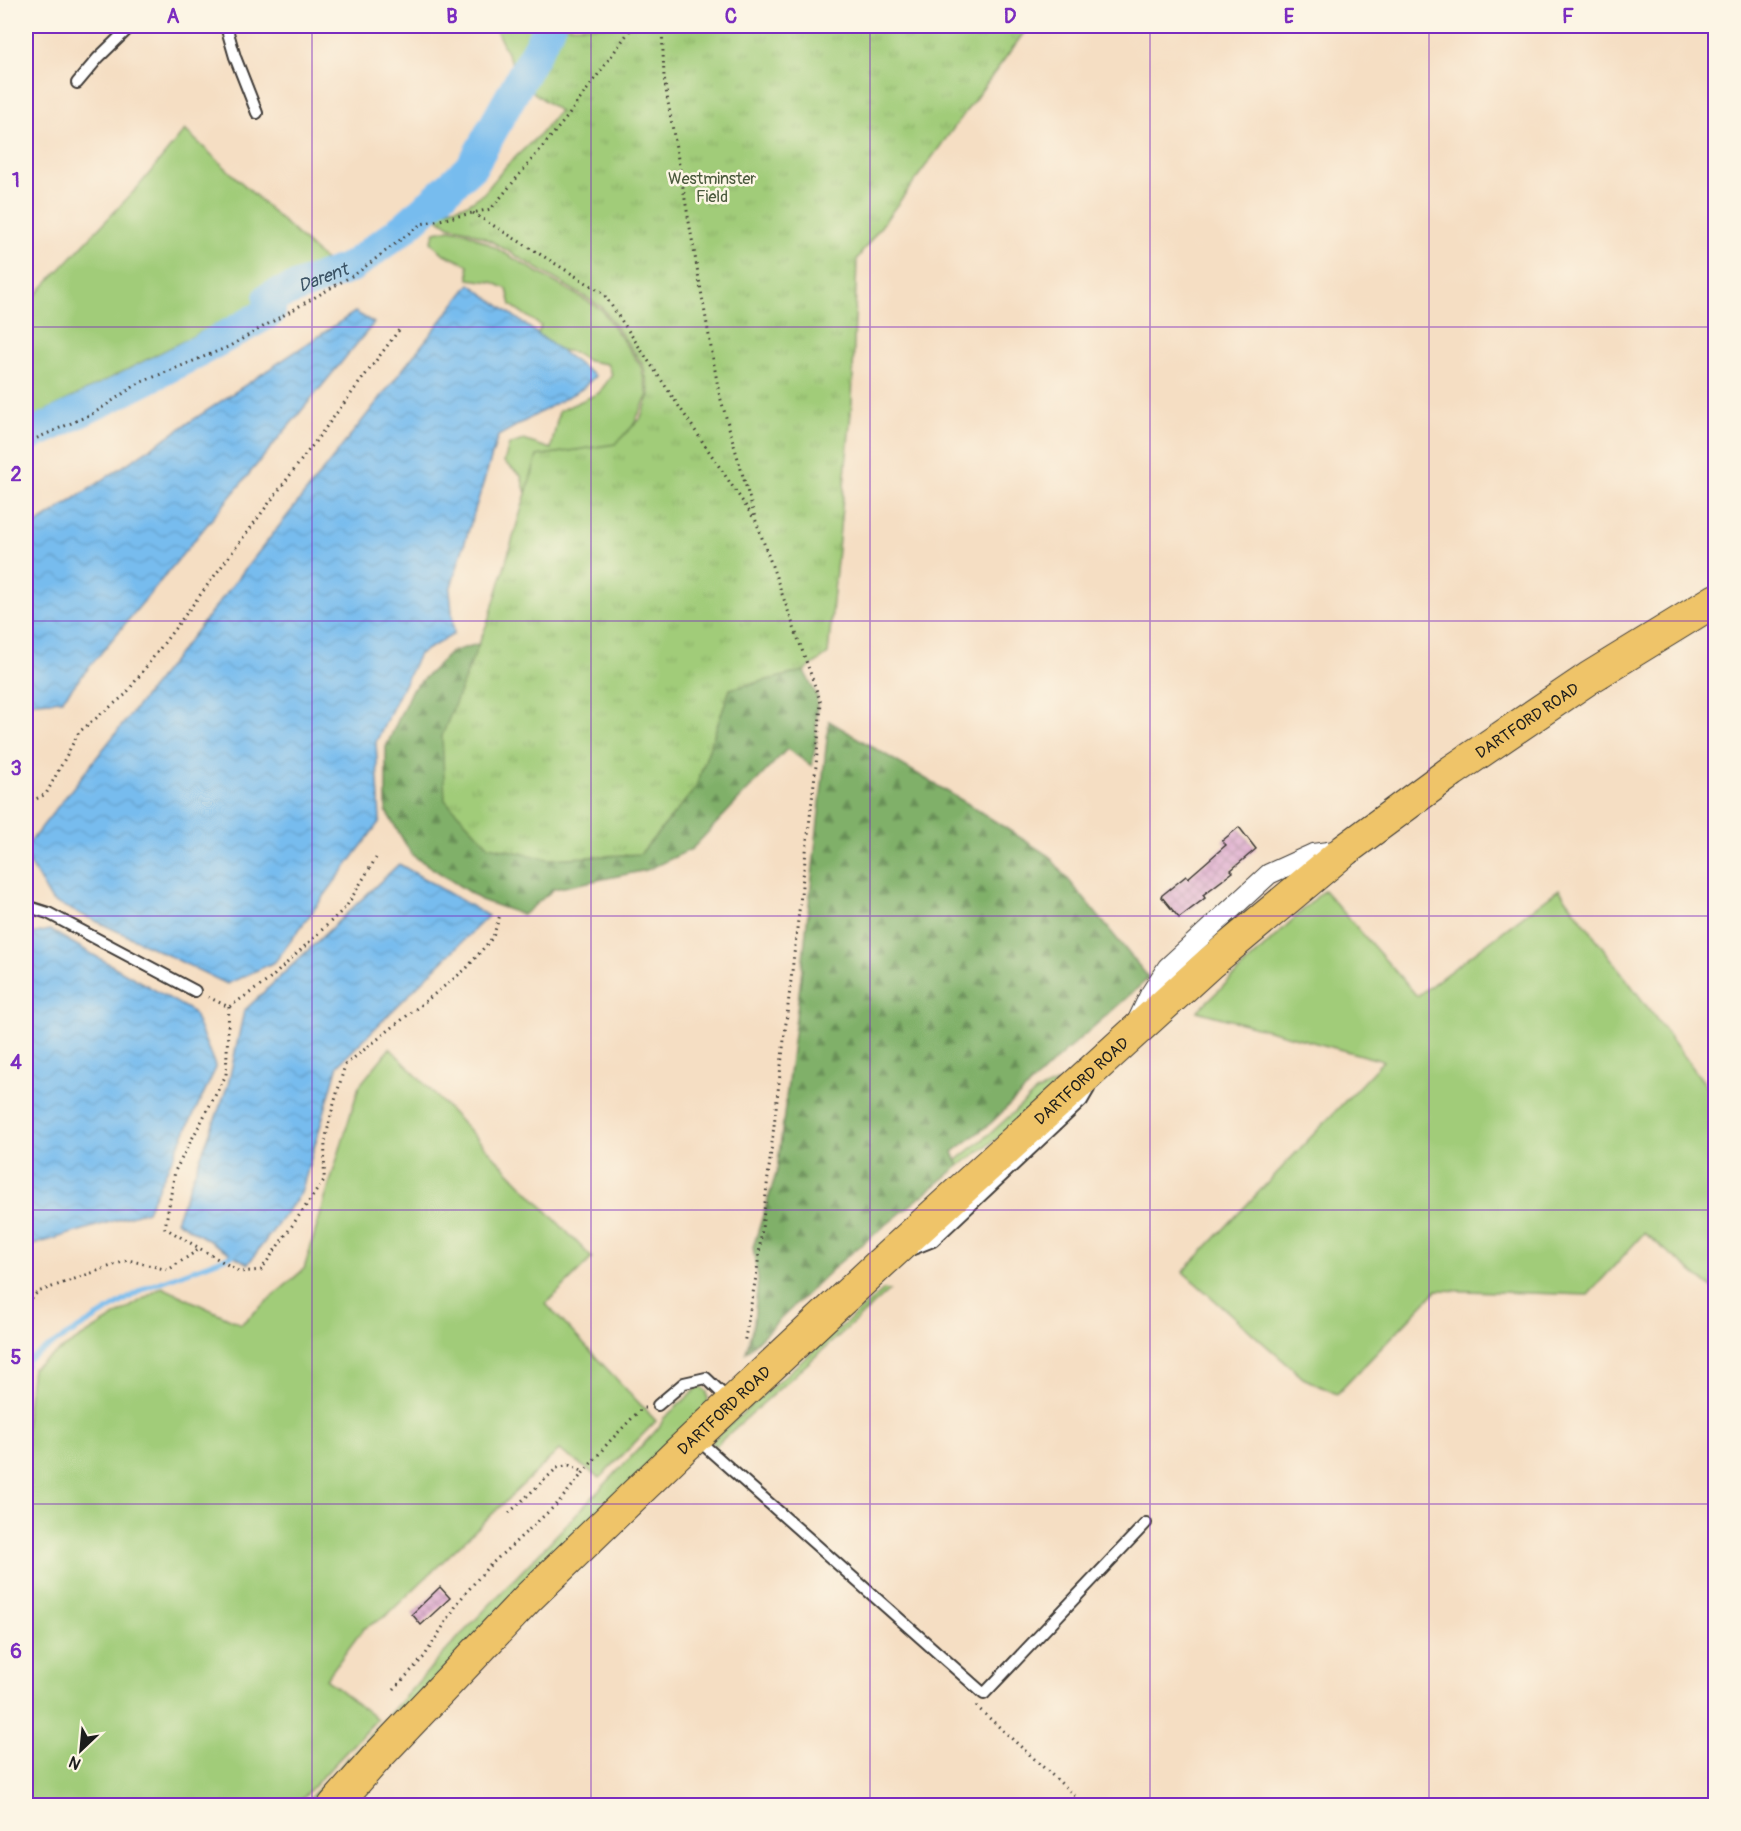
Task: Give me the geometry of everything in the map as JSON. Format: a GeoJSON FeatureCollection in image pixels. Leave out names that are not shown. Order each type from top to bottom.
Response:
{"type":"FeatureCollection","features":[{"type":"Feature","properties":{"kind":"main road","name":"DARTFORD ROAD"},"geometry":{"type":"LineString","coordinates":[[334,1806],[528,1598],[731,1402],[1210,963],[1345,850],[1452,771],[1589,678],[1716,600]]}},
{"type":"Feature","properties":{"kind":"lane"},"geometry":{"type":"LineString","coordinates":[[78,83],[98,58],[131,26]]}},
{"type":"Feature","properties":{"kind":"lane"},"geometry":{"type":"LineString","coordinates":[[226,26],[235,57],[257,113]]}},
{"type":"Feature","properties":{"kind":"lane"},"geometry":{"type":"LineString","coordinates":[[26,906],[48,913],[195,991]]}},
{"type":"Feature","properties":{"kind":"lane"},"geometry":{"type":"LineString","coordinates":[[658,1405],[684,1383],[706,1378],[731,1402]]}},
{"type":"Feature","properties":{"kind":"lane"},"geometry":{"type":"LineString","coordinates":[[695,1437],[984,1694],[1146,1523]]}},
{"type":"Feature","properties":{"kind":"path"},"geometry":{"type":"LineString","coordinates":[[26,443],[94,414],[139,383],[228,347],[357,273],[421,224],[491,209],[568,116],[633,26]]}},
{"type":"Feature","properties":{"kind":"path"},"geometry":{"type":"LineString","coordinates":[[662,26],[664,77],[719,393],[756,521],[821,703],[816,766],[758,1271],[744,1344]]}},
{"type":"Feature","properties":{"kind":"path"},"geometry":{"type":"LineString","coordinates":[[473,213],[603,293],[756,521]]}},
{"type":"Feature","properties":{"kind":"path"},"geometry":{"type":"LineString","coordinates":[[26,804],[46,794],[79,732],[125,695],[399,330]]}},
{"type":"Feature","properties":{"kind":"path"},"geometry":{"type":"LineString","coordinates":[[229,1007],[269,980],[346,907],[376,858]]}},
{"type":"Feature","properties":{"kind":"path"},"geometry":{"type":"LineString","coordinates":[[229,1007],[226,1075],[175,1171],[165,1228],[240,1272],[261,1270],[324,1180],[325,1141],[345,1065],[466,969],[493,937],[500,915]]}},
{"type":"Feature","properties":{"kind":"path"},"geometry":{"type":"LineString","coordinates":[[195,991],[229,1007]]}},
{"type":"Feature","properties":{"kind":"path"},"geometry":{"type":"LineString","coordinates":[[26,1302],[38,1292],[128,1260],[168,1270],[201,1248]]}},
{"type":"Feature","properties":{"kind":"path"},"geometry":{"type":"LineString","coordinates":[[394,1689],[424,1657],[459,1601],[488,1568],[558,1503],[608,1443],[642,1408],[658,1405]]}},
{"type":"Feature","properties":{"kind":"path"},"geometry":{"type":"LineString","coordinates":[[508,1513],[557,1468],[569,1465],[584,1472]]}},
{"type":"Feature","properties":{"kind":"green space"},"geometry":{"type":"Polygon","coordinates":[[[494,26],[539,26],[515,70],[494,26]]]}},
{"type":"Feature","properties":{"kind":"green space","name":"Westminster Field"},"geometry":{"type":"Polygon","coordinates":[[[556,26],[1029,26],[857,259],[852,402],[828,654],[804,671],[730,689],[695,789],[640,854],[548,859],[489,846],[445,800],[442,736],[490,616],[537,456],[615,444],[640,419],[650,395],[643,365],[602,307],[491,241],[467,230],[449,226],[432,214],[468,204],[484,193],[507,165],[541,133],[559,111],[523,85],[556,26]]]}},
{"type":"Feature","properties":{"kind":"green space"},"geometry":{"type":"Polygon","coordinates":[[[185,130],[331,266],[26,421],[26,305],[138,187],[185,130]]]}},
{"type":"Feature","properties":{"kind":"green space"},"geometry":{"type":"Polygon","coordinates":[[[450,229],[466,232],[489,244],[601,309],[641,366],[648,395],[622,448],[530,507],[521,476],[504,462],[509,445],[523,440],[551,449],[559,411],[599,393],[612,375],[607,364],[588,361],[573,352],[553,349],[535,340],[541,326],[511,305],[507,289],[492,282],[469,279],[468,265],[444,254],[431,242],[435,232],[450,229]]]}},
{"type":"Feature","properties":{"kind":"green space"},"geometry":{"type":"Polygon","coordinates":[[[495,639],[548,859],[640,854],[695,789],[730,689],[804,671],[817,696],[816,742],[812,766],[787,749],[692,849],[647,870],[554,889],[523,915],[481,900],[412,855],[386,811],[386,747],[411,691],[451,652],[495,639]]]}},
{"type":"Feature","properties":{"kind":"green space"},"geometry":{"type":"Polygon","coordinates":[[[829,721],[968,804],[1049,856],[1149,978],[1058,1058],[991,1123],[953,1152],[959,1166],[839,1263],[746,1352],[754,1322],[758,1279],[753,1247],[777,1171],[829,721]]]}},
{"type":"Feature","properties":{"kind":"green space"},"geometry":{"type":"Polygon","coordinates":[[[1559,889],[1711,1092],[1715,1091],[1715,1290],[1644,1233],[1588,1295],[1437,1290],[1337,1394],[1303,1378],[1183,1272],[1383,1061],[1197,1011],[1324,890],[1417,996],[1559,889]]]}},
{"type":"Feature","properties":{"kind":"green space"},"geometry":{"type":"Polygon","coordinates":[[[390,1048],[592,1258],[546,1304],[656,1421],[600,1478],[559,1450],[386,1616],[363,1629],[326,1679],[377,1719],[296,1805],[26,1805],[26,1414],[32,1368],[162,1287],[241,1324],[304,1269],[359,1086],[390,1048]]]}},
{"type":"Feature","properties":{"kind":"green space"},"geometry":{"type":"Polygon","coordinates":[[[1058,1082],[1033,1113],[959,1166],[956,1161],[1036,1092],[1058,1082]]]}},
{"type":"Feature","properties":{"kind":"green space"},"geometry":{"type":"Polygon","coordinates":[[[884,1290],[889,1291],[715,1446],[711,1442],[781,1379],[884,1290]]]}},
{"type":"Feature","properties":{"kind":"green space"},"geometry":{"type":"Polygon","coordinates":[[[700,1386],[707,1392],[706,1406],[358,1757],[353,1754],[457,1639],[653,1434],[664,1418],[700,1386]]]}},
{"type":"Feature","properties":{"kind":"green space"},"geometry":{"type":"Polygon","coordinates":[[[349,1757],[352,1760],[310,1805],[303,1805],[349,1757]]]}},
{"type":"Feature","properties":{"kind":"water"},"geometry":{"type":"Polygon","coordinates":[[[470,284],[595,376],[582,389],[498,436],[450,590],[454,634],[419,654],[376,742],[380,821],[275,962],[227,984],[52,901],[26,857],[26,847],[470,284]]]}},
{"type":"Feature","properties":{"kind":"water"},"geometry":{"type":"Polygon","coordinates":[[[355,312],[374,323],[62,700],[26,703],[26,531],[355,312]]]}},
{"type":"Feature","properties":{"kind":"water"},"geometry":{"type":"Polygon","coordinates":[[[399,864],[488,916],[338,1065],[301,1193],[248,1264],[176,1221],[228,1085],[244,1011],[399,864]]]}},
{"type":"Feature","properties":{"kind":"water"},"geometry":{"type":"Polygon","coordinates":[[[50,930],[193,1012],[216,1068],[147,1211],[26,1247],[26,935],[50,930]]]}},
{"type":"Feature","properties":{"kind":"building"},"geometry":{"type":"Polygon","coordinates":[[[1239,827],[1256,849],[1231,870],[1233,872],[1203,895],[1205,898],[1179,918],[1161,896],[1186,876],[1188,878],[1226,845],[1222,841],[1239,827]]]}},
{"type":"Feature","properties":{"kind":"building"},"geometry":{"type":"Polygon","coordinates":[[[440,1587],[450,1598],[421,1625],[412,1614],[440,1587]]]}},
{"type":"Feature","properties":{"kind":"waterway","name":"Darent"},"geometry":{"type":"LineString","coordinates":[[26,437],[119,393],[240,329],[270,312],[269,298],[351,267],[405,227],[472,166],[550,26]]}},
{"type":"Feature","properties":{"kind":"waterway"},"geometry":{"type":"LineString","coordinates":[[26,1365],[27,1360],[145,1288],[233,1255]]}}]}
